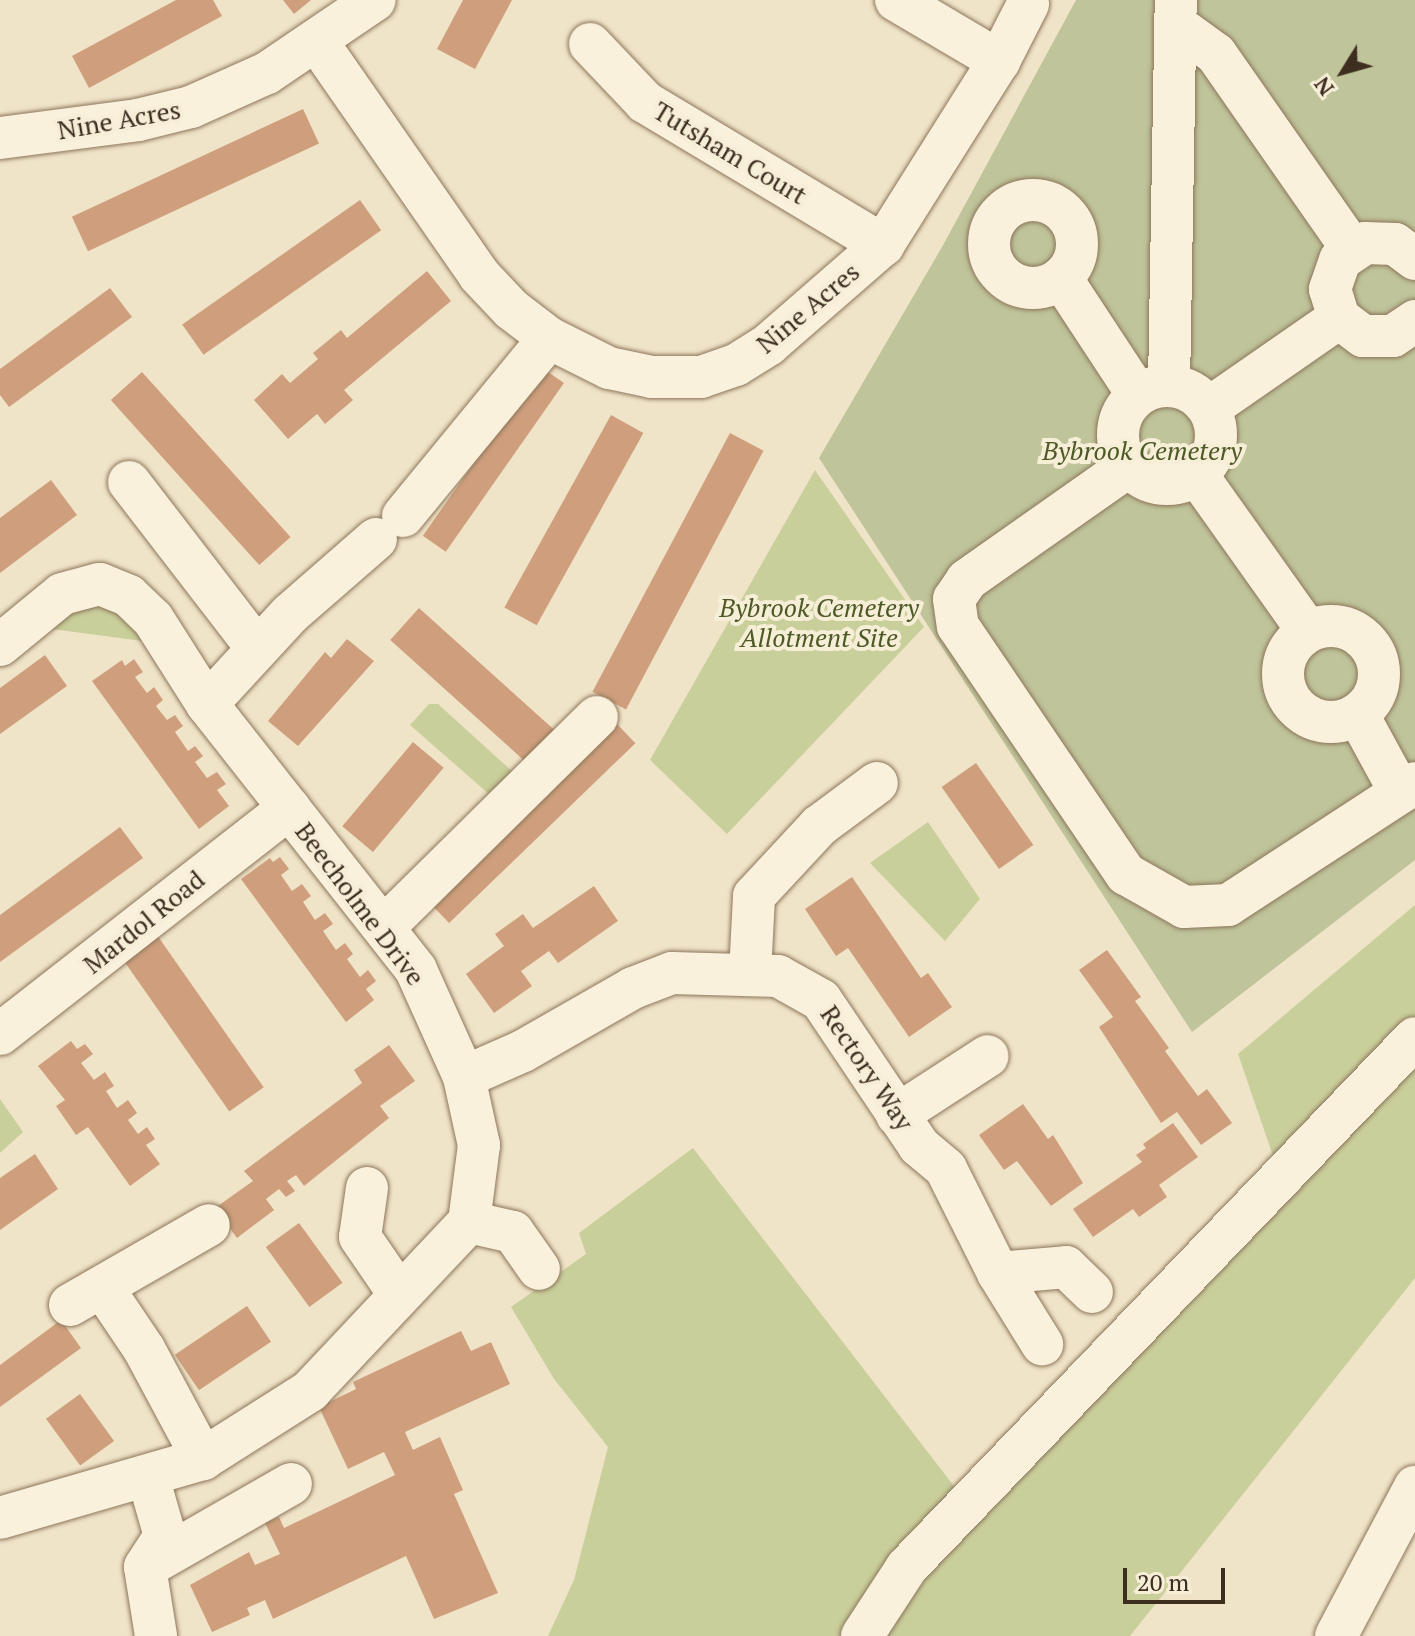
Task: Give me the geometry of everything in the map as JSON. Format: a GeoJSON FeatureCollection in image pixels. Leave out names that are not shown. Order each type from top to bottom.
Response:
{"type":"FeatureCollection","features":[{"type":"Feature","properties":{"kind":"street","name":"Nine Acres"},"geometry":{"type":"LineString","coordinates":[[0,138],[138,120],[191,107],[267,73],[318,43],[375,0]]}},
{"type":"Feature","properties":{"kind":"street"},"geometry":{"type":"LineString","coordinates":[[896,0],[999,61]]}},
{"type":"Feature","properties":{"kind":"street","name":"Nine Acres"},"geometry":{"type":"LineString","coordinates":[[318,43],[479,275],[549,338],[609,368],[652,377],[701,377],[736,365],[769,344],[883,245],[999,61],[1028,4]]}},
{"type":"Feature","properties":{"kind":"street"},"geometry":{"type":"LineString","coordinates":[[1176,12],[1216,54],[1352,249]]}},
{"type":"Feature","properties":{"kind":"street"},"geometry":{"type":"LineString","coordinates":[[1061,278],[1153,390],[1198,396],[1209,408],[1217,437],[1214,451],[1197,475],[1168,485],[1139,477],[1120,453],[1119,421],[1153,390],[1176,12]]}},
{"type":"Feature","properties":{"kind":"street","name":"Tutsham Court"},"geometry":{"type":"LineString","coordinates":[[590,44],[645,102],[883,245]]}},
{"type":"Feature","properties":{"kind":"street"},"geometry":{"type":"LineString","coordinates":[[1412,330],[1378,338],[1349,329],[1339,318],[1330,289],[1333,274],[1352,249],[1380,242],[1395,244],[1415,259]]}},
{"type":"Feature","properties":{"kind":"street"},"geometry":{"type":"LineString","coordinates":[[1209,408],[1339,318]]}},
{"type":"Feature","properties":{"kind":"street"},"geometry":{"type":"LineString","coordinates":[[207,704],[256,647],[390,528],[549,338]]}},
{"type":"Feature","properties":{"kind":"street"},"geometry":{"type":"LineString","coordinates":[[1129,466],[967,580],[954,599],[958,626],[1126,874],[1184,907],[1228,905],[1407,788],[1358,715]]}},
{"type":"Feature","properties":{"kind":"street"},"geometry":{"type":"LineString","coordinates":[[1197,475],[1308,631]]}},
{"type":"Feature","properties":{"kind":"street"},"geometry":{"type":"LineString","coordinates":[[129,482],[256,647]]}},
{"type":"Feature","properties":{"kind":"street","name":"Beecholme Drive"},"geometry":{"type":"LineString","coordinates":[[0,645],[62,594],[100,584],[129,596],[153,619],[207,704],[416,970],[464,1077],[479,1145],[469,1222]]}},
{"type":"Feature","properties":{"kind":"street"},"geometry":{"type":"LineString","coordinates":[[1323,626],[1355,631],[1377,656],[1378,689],[1358,715],[1344,721],[1313,719],[1289,699],[1284,684],[1287,654],[1308,631],[1323,626]]}},
{"type":"Feature","properties":{"kind":"street"},"geometry":{"type":"LineString","coordinates":[[384,927],[597,717]]}},
{"type":"Feature","properties":{"kind":"street"},"geometry":{"type":"LineString","coordinates":[[750,973],[754,896],[819,826],[877,783]]}},
{"type":"Feature","properties":{"kind":"street","name":"Mardol Road"},"geometry":{"type":"LineString","coordinates":[[0,1034],[289,808]]}},
{"type":"Feature","properties":{"kind":"street","name":"Rectory Way"},"geometry":{"type":"LineString","coordinates":[[464,1077],[523,1051],[633,988],[672,973],[710,977],[728,971],[778,976],[821,1000],[897,1115],[946,1169],[998,1273],[1042,1344]]}},
{"type":"Feature","properties":{"kind":"street"},"geometry":{"type":"LineString","coordinates":[[862,1636],[907,1567],[1415,1038]]}},
{"type":"Feature","properties":{"kind":"street"},"geometry":{"type":"LineString","coordinates":[[897,1115],[988,1056]]}},
{"type":"Feature","properties":{"kind":"street"},"geometry":{"type":"LineString","coordinates":[[367,1188],[360,1237],[399,1294]]}},
{"type":"Feature","properties":{"kind":"street"},"geometry":{"type":"LineString","coordinates":[[0,1518],[203,1459],[310,1391],[356,1347],[399,1294],[469,1222],[513,1232],[539,1269]]}},
{"type":"Feature","properties":{"kind":"street"},"geometry":{"type":"LineString","coordinates":[[203,1459],[144,1349],[86,1296],[209,1225]]}},
{"type":"Feature","properties":{"kind":"street"},"geometry":{"type":"LineString","coordinates":[[998,1273],[1066,1267],[1092,1292]]}},
{"type":"Feature","properties":{"kind":"street"},"geometry":{"type":"LineString","coordinates":[[148,1477],[165,1536],[145,1567],[156,1636]]}},
{"type":"Feature","properties":{"kind":"street"},"geometry":{"type":"LineString","coordinates":[[145,1567],[291,1484]]}},
{"type":"Feature","properties":{"kind":"street"},"geometry":{"type":"LineString","coordinates":[[1336,1636],[1415,1487]]}},
{"type":"Feature","properties":{"kind":"green space","name":"Bybrook Cemetery"},"geometry":{"type":"Polygon","coordinates":[[[1076,0],[1415,0],[1415,860],[1192,1032],[819,458],[942,247],[1076,0]]]}},
{"type":"Feature","properties":{"kind":"green space","name":"Bybrook Cemetery Allotment Site"},"geometry":{"type":"Polygon","coordinates":[[[815,470],[924,627],[727,834],[650,760],[815,470]]]}},
{"type":"Feature","properties":{"kind":"green space"},"geometry":{"type":"Polygon","coordinates":[[[111,602],[150,642],[44,628],[60,615],[111,602]]]}},
{"type":"Feature","properties":{"kind":"green space"},"geometry":{"type":"Polygon","coordinates":[[[429,704],[438,704],[514,773],[490,795],[410,725],[429,704]]]}},
{"type":"Feature","properties":{"kind":"green space"},"geometry":{"type":"Polygon","coordinates":[[[928,822],[980,899],[945,941],[870,863],[928,822]]]}},
{"type":"Feature","properties":{"kind":"green space"},"geometry":{"type":"Polygon","coordinates":[[[1415,905],[1415,1278],[1130,1636],[548,1636],[574,1580],[608,1447],[554,1379],[511,1307],[586,1254],[579,1233],[693,1148],[957,1490],[1273,1156],[1238,1054],[1415,905]]]}},
{"type":"Feature","properties":{"kind":"green space"},"geometry":{"type":"Polygon","coordinates":[[[0,1099],[23,1132],[0,1153],[0,1099]]]}},
{"type":"Feature","properties":{"kind":"building"},"geometry":{"type":"Polygon","coordinates":[[[176,0],[213,0],[222,16],[89,88],[72,56],[176,0]]]}},
{"type":"Feature","properties":{"kind":"building"},"geometry":{"type":"Polygon","coordinates":[[[283,0],[311,0],[294,14],[283,0]]]}},
{"type":"Feature","properties":{"kind":"building"},"geometry":{"type":"Polygon","coordinates":[[[463,0],[512,0],[475,69],[437,49],[463,0]]]}},
{"type":"Feature","properties":{"kind":"building"},"geometry":{"type":"Polygon","coordinates":[[[303,109],[319,143],[88,251],[72,217],[303,109]]]}},
{"type":"Feature","properties":{"kind":"building"},"geometry":{"type":"Polygon","coordinates":[[[360,200],[381,230],[203,355],[182,324],[360,200]]]}},
{"type":"Feature","properties":{"kind":"building"},"geometry":{"type":"Polygon","coordinates":[[[427,271],[451,301],[344,390],[353,400],[325,424],[317,414],[288,439],[254,400],[282,374],[290,383],[318,359],[313,353],[341,330],[347,338],[427,271]]]}},
{"type":"Feature","properties":{"kind":"building"},"geometry":{"type":"Polygon","coordinates":[[[110,288],[132,317],[9,407],[0,395],[0,369],[110,288]]]}},
{"type":"Feature","properties":{"kind":"building"},"geometry":{"type":"Polygon","coordinates":[[[541,367],[564,383],[446,552],[423,536],[541,367]]]}},
{"type":"Feature","properties":{"kind":"building"},"geometry":{"type":"Polygon","coordinates":[[[142,372],[291,537],[259,565],[111,400],[142,372]]]}},
{"type":"Feature","properties":{"kind":"building"},"geometry":{"type":"Polygon","coordinates":[[[611,415],[643,433],[537,625],[504,607],[611,415]]]}},
{"type":"Feature","properties":{"kind":"building"},"geometry":{"type":"Polygon","coordinates":[[[730,433],[764,451],[626,710],[592,692],[730,433]]]}},
{"type":"Feature","properties":{"kind":"building"},"geometry":{"type":"Polygon","coordinates":[[[51,480],[77,515],[0,573],[0,518],[51,480]]]}},
{"type":"Feature","properties":{"kind":"building"},"geometry":{"type":"Polygon","coordinates":[[[419,608],[564,738],[535,770],[390,640],[419,608]]]}},
{"type":"Feature","properties":{"kind":"building"},"geometry":{"type":"Polygon","coordinates":[[[347,639],[374,661],[298,746],[268,721],[325,652],[331,658],[347,639]]]}},
{"type":"Feature","properties":{"kind":"building"},"geometry":{"type":"Polygon","coordinates":[[[45,655],[67,686],[0,734],[0,688],[45,655]]]}},
{"type":"Feature","properties":{"kind":"building"},"geometry":{"type":"Polygon","coordinates":[[[134,659],[143,672],[135,677],[147,693],[154,687],[163,700],[156,706],[167,720],[175,715],[183,726],[175,732],[188,751],[195,746],[203,756],[195,762],[207,778],[217,772],[226,784],[217,790],[229,806],[199,829],[92,681],[122,660],[125,666],[134,659]]]}},
{"type":"Feature","properties":{"kind":"building"},"geometry":{"type":"Polygon","coordinates":[[[616,723],[635,743],[449,923],[430,903],[616,723]]]}},
{"type":"Feature","properties":{"kind":"building"},"geometry":{"type":"Polygon","coordinates":[[[413,742],[444,768],[373,852],[342,826],[413,742]]]}},
{"type":"Feature","properties":{"kind":"building"},"geometry":{"type":"Polygon","coordinates":[[[976,763],[1033,845],[999,869],[942,787],[976,763]]]}},
{"type":"Feature","properties":{"kind":"building"},"geometry":{"type":"Polygon","coordinates":[[[120,827],[143,858],[0,962],[0,915],[120,827]]]}},
{"type":"Feature","properties":{"kind":"building"},"geometry":{"type":"Polygon","coordinates":[[[280,857],[289,869],[281,875],[292,891],[302,884],[311,896],[303,902],[315,920],[325,913],[333,924],[323,931],[336,950],[345,943],[353,954],[347,959],[360,977],[368,970],[376,981],[366,989],[374,1000],[346,1022],[241,879],[270,858],[273,862],[280,857]]]}},
{"type":"Feature","properties":{"kind":"building"},"geometry":{"type":"Polygon","coordinates":[[[852,877],[921,978],[928,973],[952,1007],[909,1037],[848,948],[836,956],[805,909],[852,877]]]}},
{"type":"Feature","properties":{"kind":"building"},"geometry":{"type":"Polygon","coordinates":[[[594,886],[618,921],[558,963],[549,951],[521,971],[532,986],[494,1013],[466,974],[504,946],[495,934],[523,914],[533,928],[594,886]]]}},
{"type":"Feature","properties":{"kind":"building"},"geometry":{"type":"Polygon","coordinates":[[[157,935],[264,1087],[229,1111],[123,959],[157,935]]]}},
{"type":"Feature","properties":{"kind":"building"},"geometry":{"type":"Polygon","coordinates":[[[1107,950],[1141,997],[1135,1001],[1169,1048],[1165,1051],[1198,1096],[1207,1089],[1232,1123],[1201,1145],[1177,1112],[1161,1123],[1099,1027],[1113,1017],[1079,970],[1107,950]]]}},
{"type":"Feature","properties":{"kind":"building"},"geometry":{"type":"Polygon","coordinates":[[[71,1041],[77,1049],[85,1044],[93,1054],[81,1063],[94,1080],[105,1072],[114,1086],[106,1091],[117,1108],[128,1100],[137,1113],[128,1120],[138,1134],[147,1127],[155,1139],[146,1145],[160,1164],[130,1186],[88,1127],[76,1135],[56,1106],[65,1100],[38,1066],[71,1041]]]}},
{"type":"Feature","properties":{"kind":"building"},"geometry":{"type":"Polygon","coordinates":[[[389,1045],[415,1081],[380,1106],[389,1118],[304,1186],[296,1175],[287,1181],[295,1191],[286,1197],[279,1189],[266,1199],[274,1210],[237,1238],[215,1208],[253,1181],[244,1171],[362,1083],[354,1070],[389,1045]]]}},
{"type":"Feature","properties":{"kind":"building"},"geometry":{"type":"Polygon","coordinates":[[[1023,1104],[1048,1139],[1053,1135],[1083,1183],[1051,1206],[1017,1161],[1004,1170],[979,1135],[1023,1104]]]}},
{"type":"Feature","properties":{"kind":"building"},"geometry":{"type":"Polygon","coordinates":[[[1173,1123],[1198,1157],[1159,1185],[1167,1197],[1139,1217],[1133,1209],[1093,1237],[1073,1209],[1142,1162],[1136,1155],[1146,1148],[1143,1144],[1173,1123]]]}},
{"type":"Feature","properties":{"kind":"building"},"geometry":{"type":"Polygon","coordinates":[[[35,1154],[58,1189],[0,1230],[0,1178],[35,1154]]]}},
{"type":"Feature","properties":{"kind":"building"},"geometry":{"type":"Polygon","coordinates":[[[299,1223],[342,1283],[309,1307],[266,1247],[299,1223]]]}},
{"type":"Feature","properties":{"kind":"building"},"geometry":{"type":"Polygon","coordinates":[[[247,1306],[271,1342],[199,1390],[175,1355],[247,1306]]]}},
{"type":"Feature","properties":{"kind":"building"},"geometry":{"type":"Polygon","coordinates":[[[61,1320],[81,1348],[0,1407],[0,1365],[61,1320]]]}},
{"type":"Feature","properties":{"kind":"building"},"geometry":{"type":"Polygon","coordinates":[[[461,1331],[471,1351],[491,1342],[510,1384],[405,1432],[413,1450],[440,1437],[463,1490],[454,1494],[498,1593],[434,1619],[406,1556],[273,1619],[265,1600],[247,1608],[250,1615],[212,1632],[190,1585],[249,1552],[255,1565],[280,1554],[265,1523],[279,1517],[284,1528],[395,1475],[384,1452],[348,1469],[319,1407],[356,1389],[353,1382],[461,1331]]]}},
{"type":"Feature","properties":{"kind":"building"},"geometry":{"type":"Polygon","coordinates":[[[80,1394],[114,1441],[80,1466],[46,1419],[80,1394]]]}}]}
